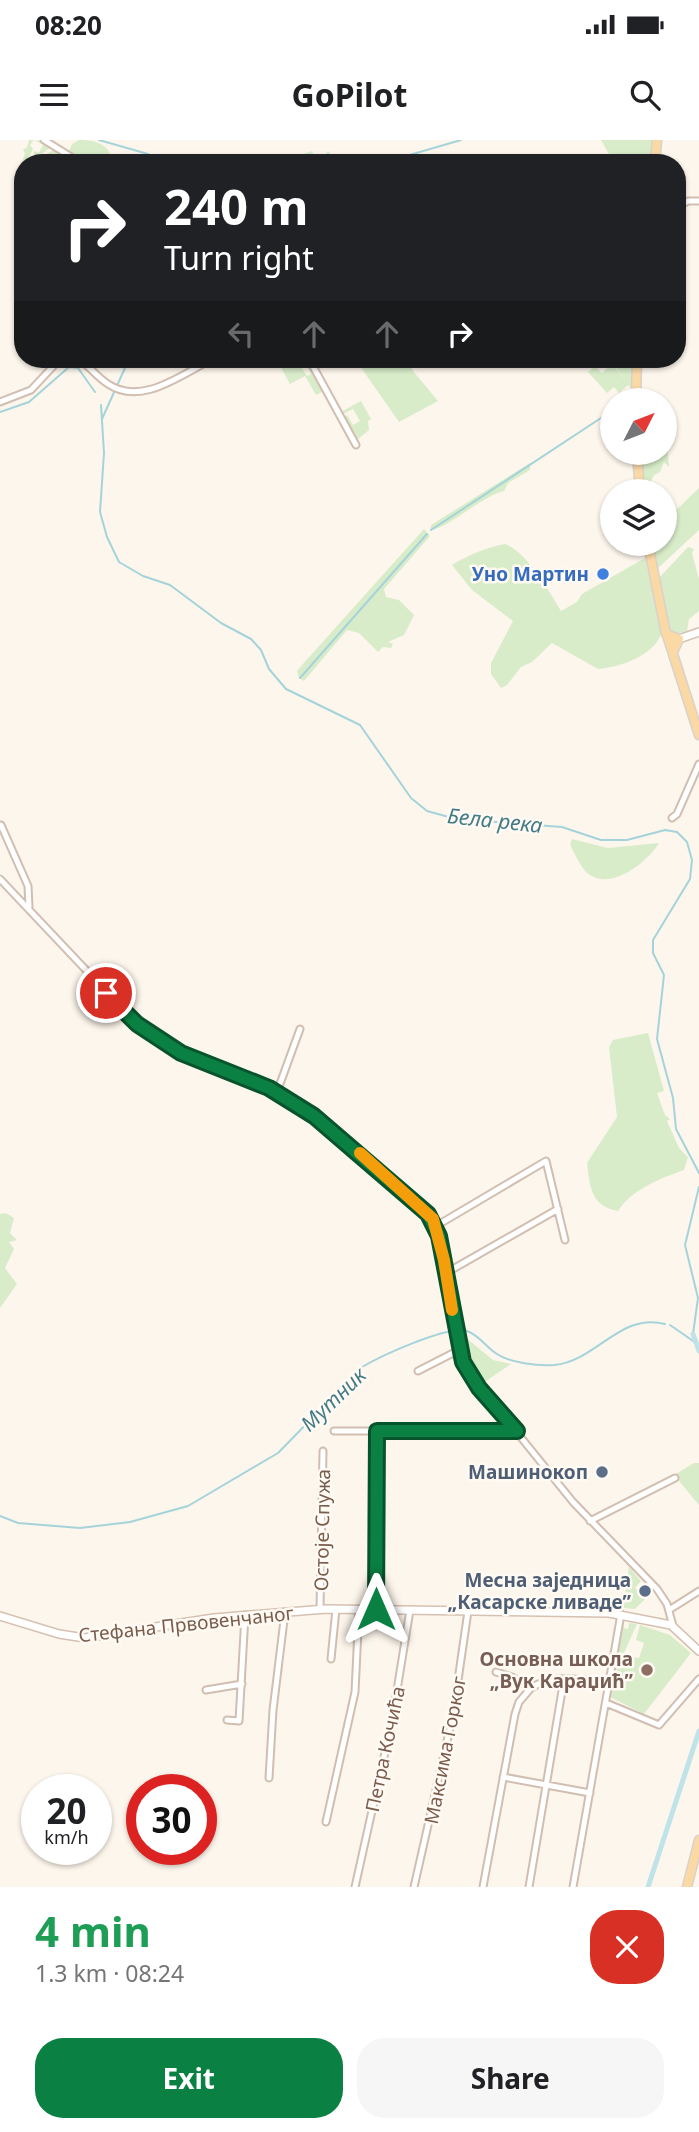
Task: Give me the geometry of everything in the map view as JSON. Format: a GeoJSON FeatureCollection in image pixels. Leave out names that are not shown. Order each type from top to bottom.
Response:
{"type":"FeatureCollection","features":[{"type":"Feature","properties":{"kind":"main road"},"geometry":{"type":"LineString","coordinates":[[636,388],[637,368]]}},
{"type":"Feature","properties":{"kind":"main road"},"geometry":{"type":"LineString","coordinates":[[651,556],[668,638],[699,734]]}},
{"type":"Feature","properties":{"kind":"main road"},"geometry":{"type":"LineString","coordinates":[[668,638],[679,639],[673,655]]}},
{"type":"Feature","properties":{"kind":"main road"},"geometry":{"type":"LineString","coordinates":[[687,1887],[699,1840]]}},
{"type":"Feature","properties":{"kind":"street"},"geometry":{"type":"LineString","coordinates":[[44,140],[67,154]]}},
{"type":"Feature","properties":{"kind":"street"},"geometry":{"type":"LineString","coordinates":[[0,402],[31,390],[52,368]]}},
{"type":"Feature","properties":{"kind":"street"},"geometry":{"type":"LineString","coordinates":[[89,368],[110,386],[142,392],[194,368]]}},
{"type":"Feature","properties":{"kind":"street"},"geometry":{"type":"LineString","coordinates":[[314,368],[356,445]]}},
{"type":"Feature","properties":{"kind":"street"},"geometry":{"type":"LineString","coordinates":[[679,639],[699,632]]}},
{"type":"Feature","properties":{"kind":"street"},"geometry":{"type":"LineString","coordinates":[[671,818],[677,814],[699,764]]}},
{"type":"Feature","properties":{"kind":"street"},"geometry":{"type":"LineString","coordinates":[[1,825],[29,891],[29,907]]}},
{"type":"Feature","properties":{"kind":"street"},"geometry":{"type":"LineString","coordinates":[[0,879],[29,907],[110,997],[158,1039],[181,1053],[277,1092],[336,1131],[410,1196],[436,1226],[459,1350],[479,1388],[590,1521],[657,1589],[669,1610],[673,1626],[698,1648]]}},
{"type":"Feature","properties":{"kind":"street"},"geometry":{"type":"LineString","coordinates":[[277,1092],[300,1030]]}},
{"type":"Feature","properties":{"kind":"street"},"geometry":{"type":"LineString","coordinates":[[436,1226],[546,1161],[565,1240]]}},
{"type":"Feature","properties":{"kind":"street"},"geometry":{"type":"LineString","coordinates":[[446,1273],[558,1209]]}},
{"type":"Feature","properties":{"kind":"street"},"geometry":{"type":"LineString","coordinates":[[418,1371],[459,1350]]}},
{"type":"Feature","properties":{"kind":"street"},"geometry":{"type":"LineString","coordinates":[[334,1431],[517,1431]]}},
{"type":"Feature","properties":{"kind":"street"},"geometry":{"type":"LineString","coordinates":[[376,1609],[377,1431]]}},
{"type":"Feature","properties":{"kind":"street","name":"Остоје Спужа"},"geometry":{"type":"LineString","coordinates":[[320,1609],[323,1451]]}},
{"type":"Feature","properties":{"kind":"street"},"geometry":{"type":"LineString","coordinates":[[590,1521],[675,1478]]}},
{"type":"Feature","properties":{"kind":"street"},"geometry":{"type":"LineString","coordinates":[[669,1610],[699,1591]]}},
{"type":"Feature","properties":{"kind":"street","name":"Стефана Првовенчаног"},"geometry":{"type":"LineString","coordinates":[[0,1616],[59,1634],[85,1638],[245,1615],[320,1609],[621,1614],[673,1626]]}},
{"type":"Feature","properties":{"kind":"street"},"geometry":{"type":"LineString","coordinates":[[331,1659],[337,1609]]}},
{"type":"Feature","properties":{"kind":"street"},"geometry":{"type":"LineString","coordinates":[[326,1822],[355,1692],[359,1609]]}},
{"type":"Feature","properties":{"kind":"street","name":"Петра Кочића"},"geometry":{"type":"LineString","coordinates":[[355,1887],[392,1721],[410,1610]]}},
{"type":"Feature","properties":{"kind":"street","name":"Максима Горког"},"geometry":{"type":"LineString","coordinates":[[415,1887],[453,1714],[468,1611]]}},
{"type":"Feature","properties":{"kind":"street"},"geometry":{"type":"LineString","coordinates":[[270,1779],[272,1710],[285,1612]]}},
{"type":"Feature","properties":{"kind":"street"},"geometry":{"type":"LineString","coordinates":[[573,1887],[621,1614]]}},
{"type":"Feature","properties":{"kind":"street"},"geometry":{"type":"LineString","coordinates":[[227,1720],[239,1721],[245,1615]]}},
{"type":"Feature","properties":{"kind":"street"},"geometry":{"type":"LineString","coordinates":[[496,1672],[512,1677],[531,1688]]}},
{"type":"Feature","properties":{"kind":"street"},"geometry":{"type":"LineString","coordinates":[[483,1887],[517,1707],[531,1688],[542,1682],[564,1679],[609,1683]]}},
{"type":"Feature","properties":{"kind":"street"},"geometry":{"type":"LineString","coordinates":[[528,1887],[564,1679]]}},
{"type":"Feature","properties":{"kind":"street"},"geometry":{"type":"LineString","coordinates":[[606,1703],[659,1725],[699,1679]]}},
{"type":"Feature","properties":{"kind":"street"},"geometry":{"type":"LineString","coordinates":[[206,1690],[242,1684]]}},
{"type":"Feature","properties":{"kind":"street"},"geometry":{"type":"LineString","coordinates":[[503,1777],[590,1793]]}},
{"type":"Feature","properties":{"kind":"green space"},"geometry":{"type":"Polygon","coordinates":[[[29,140],[34,140],[30,145],[33,149],[30,154],[25,154],[23,149],[27,148],[29,140]]]}},
{"type":"Feature","properties":{"kind":"green space"},"geometry":{"type":"Polygon","coordinates":[[[79,140],[93,141],[105,147],[110,154],[73,154],[69,151],[72,144],[79,140]]]}},
{"type":"Feature","properties":{"kind":"green space"},"geometry":{"type":"Polygon","coordinates":[[[601,140],[654,140],[653,154],[609,154],[601,140]]]}},
{"type":"Feature","properties":{"kind":"green space"},"geometry":{"type":"Polygon","coordinates":[[[44,142],[52,147],[41,154],[34,154],[34,151],[39,153],[44,142]]]}},
{"type":"Feature","properties":{"kind":"green space"},"geometry":{"type":"Polygon","coordinates":[[[55,149],[63,154],[47,154],[55,149]]]}},
{"type":"Feature","properties":{"kind":"green space"},"geometry":{"type":"Polygon","coordinates":[[[281,368],[302,368],[307,376],[311,374],[308,368],[311,368],[324,391],[316,395],[305,376],[290,384],[281,368]]]}},
{"type":"Feature","properties":{"kind":"green space"},"geometry":{"type":"Polygon","coordinates":[[[361,368],[412,368],[438,401],[399,422],[361,368]]]}},
{"type":"Feature","properties":{"kind":"green space"},"geometry":{"type":"Polygon","coordinates":[[[593,368],[602,373],[608,368],[615,368],[628,383],[616,368],[634,368],[633,388],[628,385],[625,388],[602,388],[588,372],[593,368]]]}},
{"type":"Feature","properties":{"kind":"green space"},"geometry":{"type":"Polygon","coordinates":[[[361,401],[371,419],[368,421],[369,430],[357,440],[344,417],[347,415],[353,425],[360,421],[353,409],[343,414],[341,412],[361,401]]]}},
{"type":"Feature","properties":{"kind":"green space"},"geometry":{"type":"Polygon","coordinates":[[[530,463],[530,470],[508,483],[504,491],[485,499],[445,525],[430,530],[431,525],[530,463]]]}},
{"type":"Feature","properties":{"kind":"green space"},"geometry":{"type":"Polygon","coordinates":[[[642,466],[662,466],[652,479],[644,479],[642,466]]]}},
{"type":"Feature","properties":{"kind":"green space"},"geometry":{"type":"Polygon","coordinates":[[[699,488],[699,530],[677,550],[677,509],[699,488]]]}},
{"type":"Feature","properties":{"kind":"green space"},"geometry":{"type":"Polygon","coordinates":[[[424,529],[430,536],[384,589],[386,597],[399,600],[414,615],[404,635],[388,642],[393,644],[391,648],[383,647],[378,652],[359,633],[347,630],[304,681],[299,678],[297,671],[302,665],[424,529]]]}},
{"type":"Feature","properties":{"kind":"green space"},"geometry":{"type":"Polygon","coordinates":[[[505,544],[529,563],[561,611],[577,602],[582,594],[645,558],[662,632],[658,640],[652,648],[636,659],[598,669],[552,643],[532,662],[521,667],[507,685],[501,688],[491,674],[491,663],[513,621],[472,590],[452,565],[478,552],[505,544]]]}},
{"type":"Feature","properties":{"kind":"green space"},"geometry":{"type":"Polygon","coordinates":[[[688,547],[694,549],[692,553],[699,579],[699,611],[689,619],[687,631],[675,634],[669,628],[657,580],[688,547]]]}},
{"type":"Feature","properties":{"kind":"green space"},"geometry":{"type":"Polygon","coordinates":[[[654,556],[671,556],[657,569],[654,556]]]}},
{"type":"Feature","properties":{"kind":"green space"},"geometry":{"type":"Polygon","coordinates":[[[572,839],[608,848],[659,843],[637,867],[627,873],[605,879],[595,878],[584,870],[571,847],[572,839]]]}},
{"type":"Feature","properties":{"kind":"green space"},"geometry":{"type":"Polygon","coordinates":[[[648,1033],[664,1091],[657,1093],[665,1115],[670,1119],[667,1121],[679,1148],[688,1157],[684,1170],[639,1191],[618,1211],[609,1209],[597,1200],[591,1188],[587,1163],[617,1117],[609,1047],[613,1040],[648,1033]]]}},
{"type":"Feature","properties":{"kind":"green space"},"geometry":{"type":"Polygon","coordinates":[[[6,1213],[14,1218],[10,1233],[17,1240],[9,1242],[14,1249],[5,1268],[17,1284],[0,1308],[0,1214],[6,1213]]]}},
{"type":"Feature","properties":{"kind":"green space"},"geometry":{"type":"Polygon","coordinates":[[[465,1337],[493,1360],[511,1364],[480,1385],[466,1362],[459,1338],[465,1337]]]}},
{"type":"Feature","properties":{"kind":"green space"},"geometry":{"type":"Polygon","coordinates":[[[694,1463],[699,1463],[699,1505],[674,1475],[694,1463]]]}},
{"type":"Feature","properties":{"kind":"green space"},"geometry":{"type":"Polygon","coordinates":[[[629,1567],[641,1581],[635,1588],[646,1598],[635,1609],[623,1608],[629,1567]]]}},
{"type":"Feature","properties":{"kind":"green space","name":"Основна школа „Вук Караџић”"},"geometry":{"type":"Polygon","coordinates":[[[624,1622],[624,1628],[628,1629],[629,1623],[637,1624],[624,1653],[629,1657],[639,1658],[644,1643],[636,1640],[640,1625],[670,1635],[691,1653],[644,1714],[610,1697],[624,1622]]]}},
{"type":"Feature","properties":{"kind":"waterway"},"geometry":{"type":"LineString","coordinates":[[99,140],[148,154]]}},
{"type":"Feature","properties":{"kind":"waterway"},"geometry":{"type":"LineString","coordinates":[[413,154],[461,140]]}},
{"type":"Feature","properties":{"kind":"waterway","name":"Бела река"},"geometry":{"type":"LineString","coordinates":[[0,412],[29,402],[68,368]]}},
{"type":"Feature","properties":{"kind":"waterway","name":"Бела река"},"geometry":{"type":"LineString","coordinates":[[78,368],[95,392]]}},
{"type":"Feature","properties":{"kind":"waterway"},"geometry":{"type":"LineString","coordinates":[[102,419],[125,368]]}},
{"type":"Feature","properties":{"kind":"waterway","name":"Бела река"},"geometry":{"type":"LineString","coordinates":[[101,405],[104,453],[100,512],[107,537],[119,562],[143,576],[170,585],[221,623],[251,639],[261,650],[269,669],[286,689],[360,725],[411,798],[427,811],[456,819],[562,827],[601,840],[627,840],[665,830],[677,832],[687,842],[692,860],[690,879],[653,940],[653,953],[664,975],[657,1039],[673,1098],[676,1129],[699,1173]]}},
{"type":"Feature","properties":{"kind":"waterway"},"geometry":{"type":"LineString","coordinates":[[431,530],[600,419]]}},
{"type":"Feature","properties":{"kind":"waterway"},"geometry":{"type":"LineString","coordinates":[[300,678],[427,534]]}},
{"type":"Feature","properties":{"kind":"waterway","name":"Бела река"},"geometry":{"type":"LineString","coordinates":[[693,1334],[698,1298],[685,1245],[699,1187]]}},
{"type":"Feature","properties":{"kind":"waterway","name":"Мутник"},"geometry":{"type":"LineString","coordinates":[[0,1516],[18,1523],[80,1528],[130,1522],[188,1506],[278,1453],[362,1367],[430,1337],[458,1330],[467,1331],[509,1360],[554,1365],[569,1362],[635,1325],[649,1322],[665,1324]]}},
{"type":"Feature","properties":{"kind":"waterway","name":"Мутник"},"geometry":{"type":"LineString","coordinates":[[670,1325],[696,1343]]}},
{"type":"Feature","properties":{"kind":"waterway","name":"Мутник"},"geometry":{"type":"LineString","coordinates":[[693,1334],[699,1351]]}},
{"type":"Feature","properties":{"kind":"waterway"},"geometry":{"type":"LineString","coordinates":[[648,1887],[699,1731]]}},
{"type":"Feature","properties":{"kind":"slow traffic"},"geometry":{"type":"LineString","coordinates":[[360,1153],[433,1219],[439,1236],[452,1310]]}},
{"type":"Feature","properties":{"kind":"place","name":"Уно Мартин"},"geometry":{"type":"Point","coordinates":[603,574]}},
{"type":"Feature","properties":{"kind":"place","name":"Машинокоп"},"geometry":{"type":"Point","coordinates":[602,1472]}},
{"type":"Feature","properties":{"kind":"place","name":"Месна заједница „Касарске ливаде”"},"geometry":{"type":"Point","coordinates":[645,1591]}},
{"type":"Feature","properties":{"kind":"place","name":"Основна школа „Вук Караџић”"},"geometry":{"type":"Point","coordinates":[647,1670]}},
{"type":"Feature","properties":{"kind":"route"},"geometry":{"type":"LineString","coordinates":[[106,993],[137,1024],[181,1053],[269,1088],[336,1131],[433,1219],[439,1236],[457,1343],[463,1362],[479,1388],[517,1431],[377,1431],[376,1609]]}}]}
